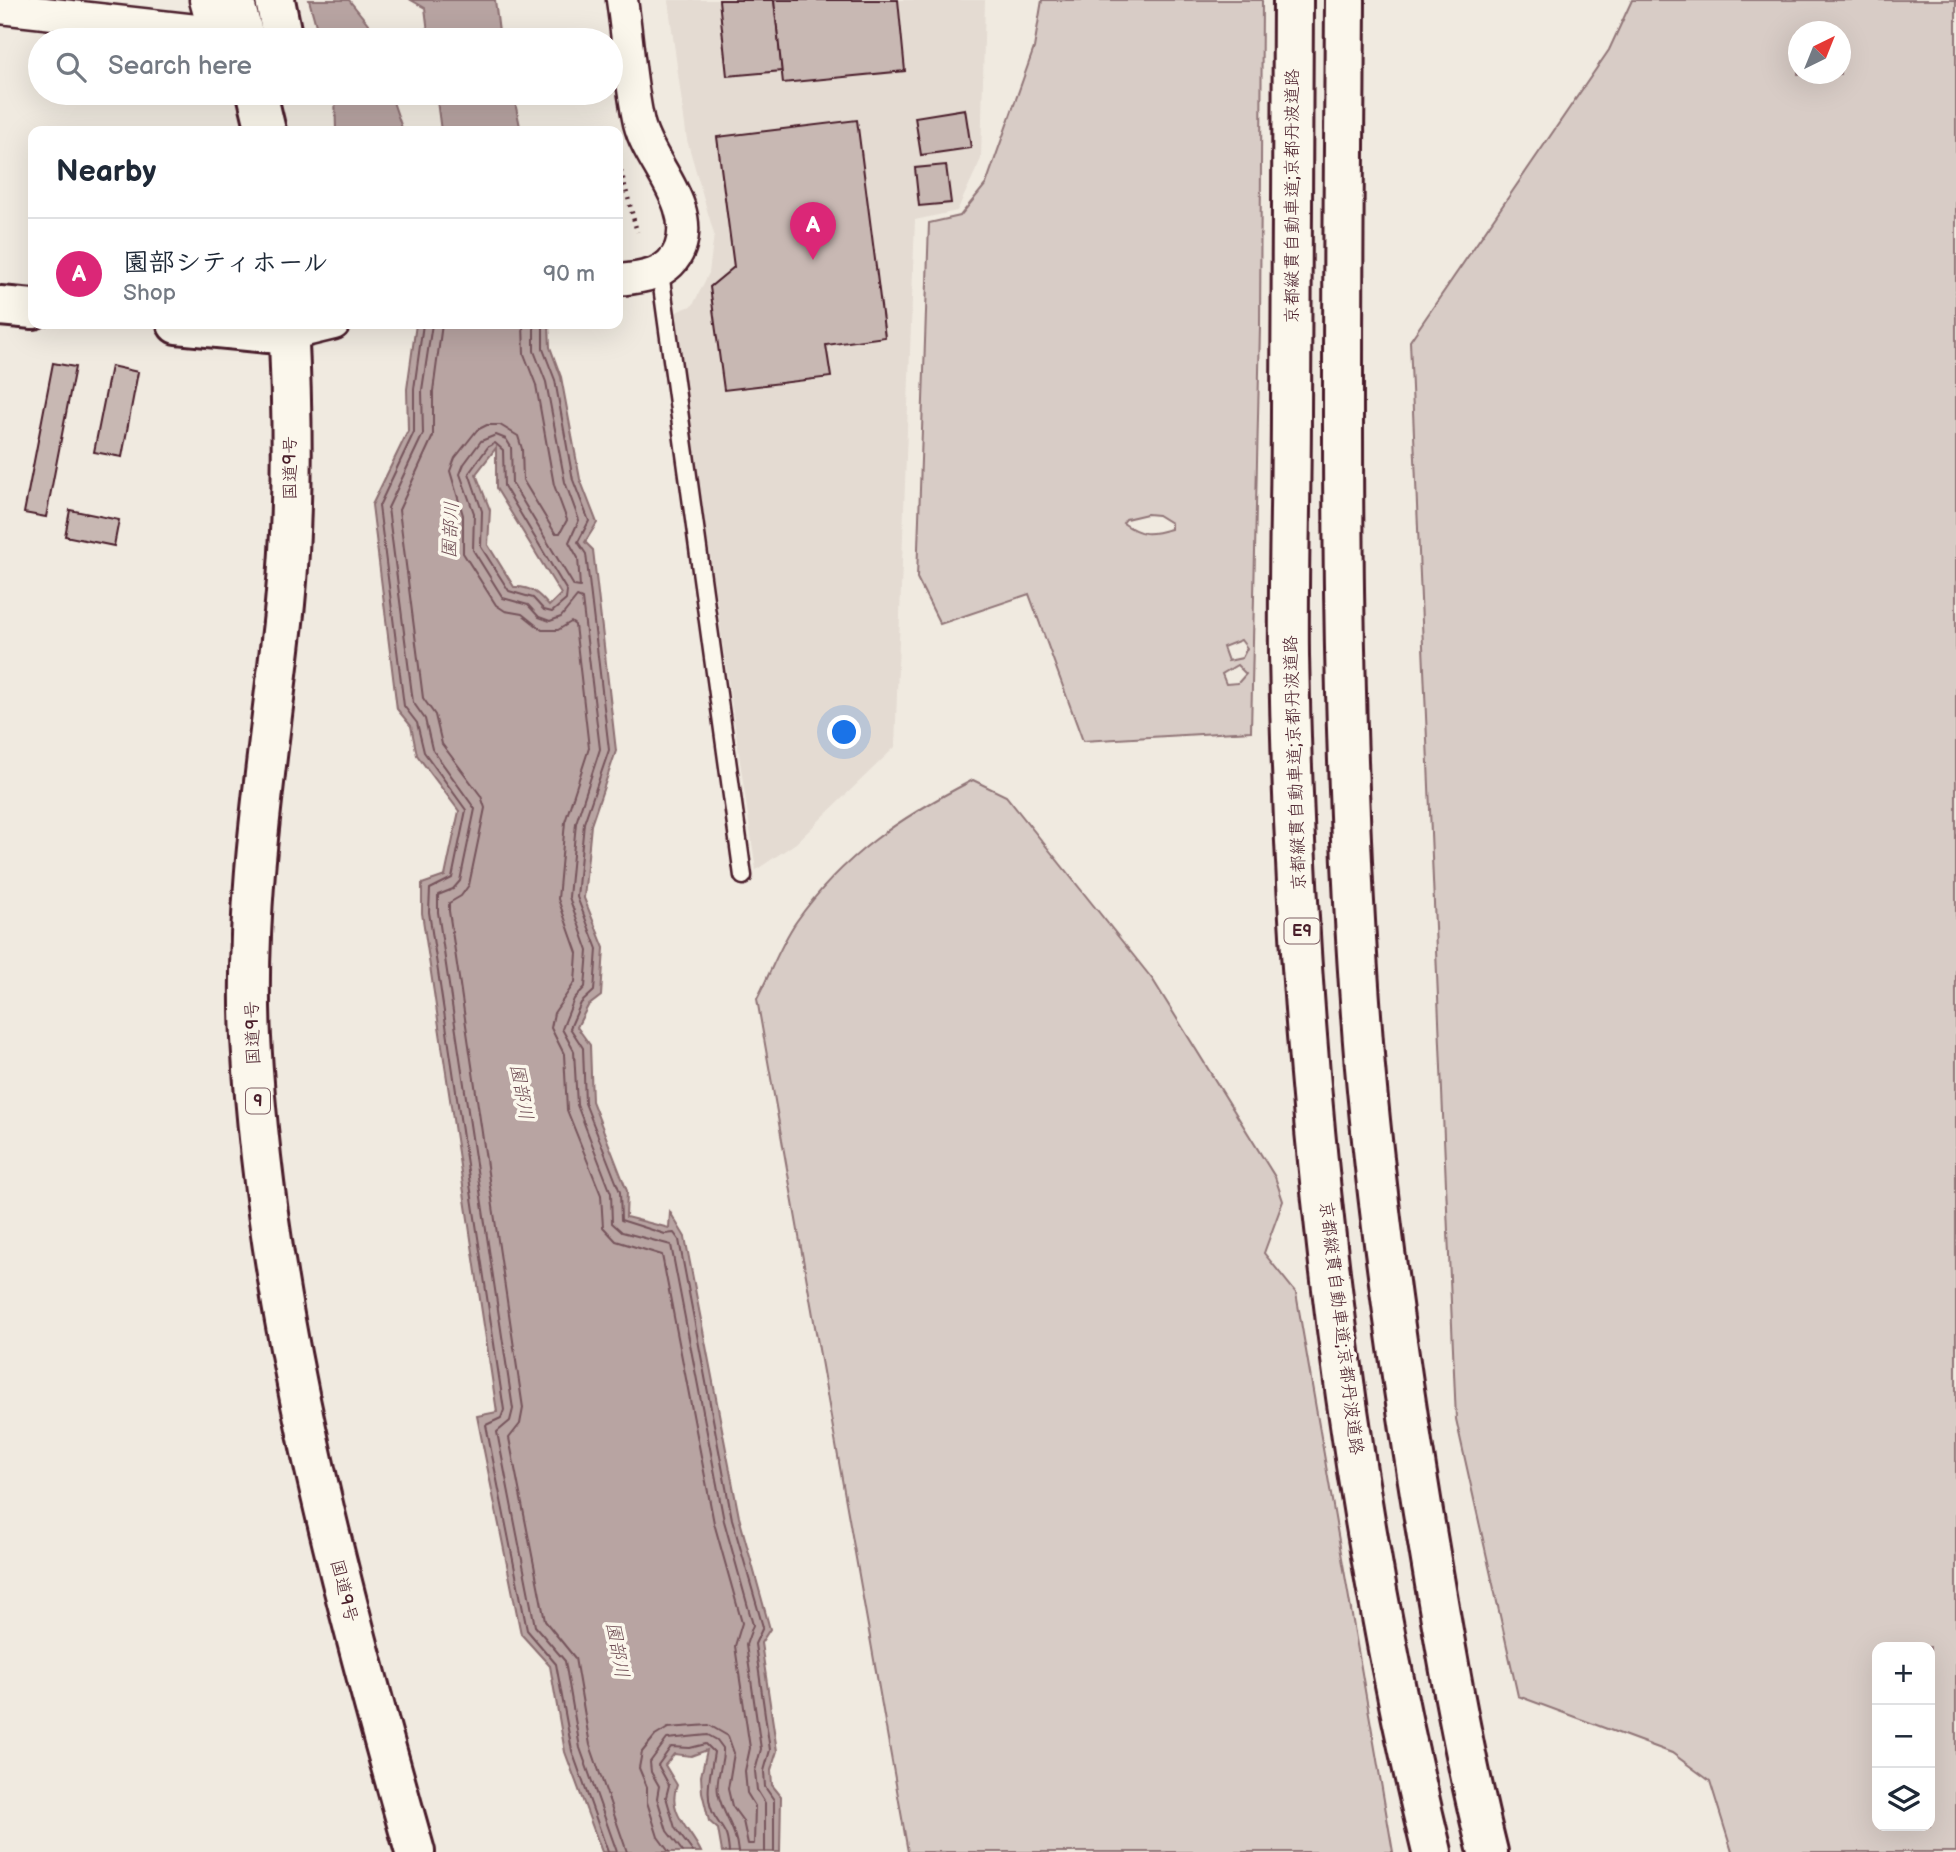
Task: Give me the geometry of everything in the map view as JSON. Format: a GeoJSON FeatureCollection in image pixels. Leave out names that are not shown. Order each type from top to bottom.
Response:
{"type":"FeatureCollection","features":[{"type":"Feature","properties":{"kind":"main road"},"geometry":{"type":"LineString","coordinates":[[229,28],[234,0]]}},
{"type":"Feature","properties":{"kind":"main road"},"geometry":{"type":"LineString","coordinates":[[275,0],[281,28]]}},
{"type":"Feature","properties":{"kind":"main road","name":"京都縦貫自動車道;京都丹波道路"},"geometry":{"type":"LineString","coordinates":[[1293,0],[1289,654],[1296,835],[1311,1072],[1340,1344],[1373,1553],[1416,1786],[1432,1852]]}},
{"type":"Feature","properties":{"kind":"main road"},"geometry":{"type":"LineString","coordinates":[[1345,0],[1343,357],[1347,659],[1351,835],[1365,1067],[1395,1338],[1469,1777],[1488,1852]]}},
{"type":"Feature","properties":{"kind":"main road"},"geometry":{"type":"LineString","coordinates":[[0,306],[28,309]]}},
{"type":"Feature","properties":{"kind":"main road","name":"国道9号"},"geometry":{"type":"LineString","coordinates":[[289,329],[290,496],[286,587],[259,815],[251,1036],[285,1328],[318,1489],[415,1852]]}},
{"type":"Feature","properties":{"kind":"street"},"geometry":{"type":"LineString","coordinates":[[205,0],[222,28]]}},
{"type":"Feature","properties":{"kind":"street"},"geometry":{"type":"LineString","coordinates":[[622,0],[640,125],[681,209],[684,236],[677,255],[660,272],[642,279],[623,280]]}},
{"type":"Feature","properties":{"kind":"street"},"geometry":{"type":"LineString","coordinates":[[0,8],[157,28]]}},
{"type":"Feature","properties":{"kind":"lane"},"geometry":{"type":"LineString","coordinates":[[660,272],[743,876]]}},
{"type":"Feature","properties":{"kind":"path"},"geometry":{"type":"LineString","coordinates":[[623,178],[636,232]]}},
{"type":"Feature","properties":{"kind":"shaded area"},"geometry":{"type":"Polygon","coordinates":[[[668,0],[985,0],[981,159],[957,211],[915,220],[895,747],[796,843],[756,870],[674,313],[693,305],[709,273],[714,234],[687,140],[668,0]]]}},
{"type":"Feature","properties":{"kind":"shaded area"},"geometry":{"type":"Polygon","coordinates":[[[1042,0],[1262,0],[1260,327],[1251,731],[1083,741],[1029,594],[940,624],[917,578],[929,223],[960,216],[986,184],[1034,48],[1042,0]],[[1147,514],[1126,519],[1123,523],[1146,533],[1171,529],[1171,523],[1158,515],[1147,514]],[[1241,640],[1223,647],[1228,661],[1242,658],[1247,648],[1241,640]],[[1237,665],[1222,674],[1226,684],[1238,683],[1246,674],[1237,665]]]}},
{"type":"Feature","properties":{"kind":"shaded area"},"geometry":{"type":"Polygon","coordinates":[[[1632,0],[1956,0],[1956,1852],[1732,1852],[1710,1781],[1672,1753],[1518,1696],[1456,1419],[1410,341],[1609,50],[1632,0]]]}},
{"type":"Feature","properties":{"kind":"shaded area"},"geometry":{"type":"Polygon","coordinates":[[[973,780],[1006,796],[1153,980],[1275,1177],[1283,1201],[1264,1253],[1296,1293],[1393,1852],[908,1852],[757,999],[790,931],[833,877],[854,857],[898,824],[973,780]]]}},
{"type":"Feature","properties":{"kind":"water"},"geometry":{"type":"Polygon","coordinates":[[[309,0],[349,0],[371,28],[317,28],[309,0]]]}},
{"type":"Feature","properties":{"kind":"water"},"geometry":{"type":"Polygon","coordinates":[[[411,0],[495,0],[498,28],[428,28],[425,8],[411,0]]]}},
{"type":"Feature","properties":{"kind":"water"},"geometry":{"type":"Polygon","coordinates":[[[335,105],[394,105],[401,126],[336,126],[335,105]]]}},
{"type":"Feature","properties":{"kind":"water"},"geometry":{"type":"Polygon","coordinates":[[[438,105],[516,105],[520,126],[440,126],[438,105]]]}},
{"type":"Feature","properties":{"kind":"water","name":"園部川"},"geometry":{"type":"Polygon","coordinates":[[[415,329],[549,329],[550,347],[561,377],[580,479],[597,523],[585,542],[593,550],[616,751],[591,825],[584,898],[604,948],[601,996],[588,1006],[577,1027],[590,1045],[592,1101],[627,1191],[626,1217],[669,1228],[670,1212],[685,1237],[739,1517],[770,1629],[761,1643],[777,1751],[771,1770],[772,1785],[781,1796],[780,1852],[722,1852],[718,1829],[709,1821],[702,1792],[701,1776],[707,1750],[691,1756],[674,1754],[665,1765],[677,1785],[674,1795],[677,1812],[701,1852],[602,1852],[565,1752],[550,1666],[521,1634],[477,1416],[497,1412],[422,913],[422,884],[445,876],[459,811],[417,755],[411,726],[397,709],[372,505],[408,431],[407,389],[415,329]],[[496,448],[476,474],[490,510],[488,545],[514,587],[534,592],[549,606],[561,594],[496,488],[496,448]]]}},
{"type":"Feature","properties":{"kind":"building"},"geometry":{"type":"Polygon","coordinates":[[[719,0],[774,0],[782,71],[727,76],[719,0]]]}},
{"type":"Feature","properties":{"kind":"building"},"geometry":{"type":"Polygon","coordinates":[[[774,0],[898,0],[905,71],[783,83],[774,0]]]}},
{"type":"Feature","properties":{"kind":"building"},"geometry":{"type":"Polygon","coordinates":[[[965,109],[971,148],[921,155],[915,117],[965,109]]]}},
{"type":"Feature","properties":{"kind":"building"},"geometry":{"type":"Polygon","coordinates":[[[857,120],[885,337],[826,345],[831,377],[724,390],[710,287],[734,267],[717,137],[857,120]]]}},
{"type":"Feature","properties":{"kind":"building"},"geometry":{"type":"Polygon","coordinates":[[[946,165],[951,203],[919,206],[915,168],[946,165]]]}},
{"type":"Feature","properties":{"kind":"building"},"geometry":{"type":"Polygon","coordinates":[[[53,363],[75,367],[46,517],[24,513],[53,363]]]}},
{"type":"Feature","properties":{"kind":"building"},"geometry":{"type":"Polygon","coordinates":[[[111,366],[138,372],[122,457],[94,452],[111,366]]]}},
{"type":"Feature","properties":{"kind":"building"},"geometry":{"type":"Polygon","coordinates":[[[70,510],[119,520],[114,546],[65,536],[70,510]]]}},
{"type":"Feature","properties":{"kind":"place","name":"園部シティホール"},"geometry":{"type":"Point","coordinates":[813,260]}}]}
